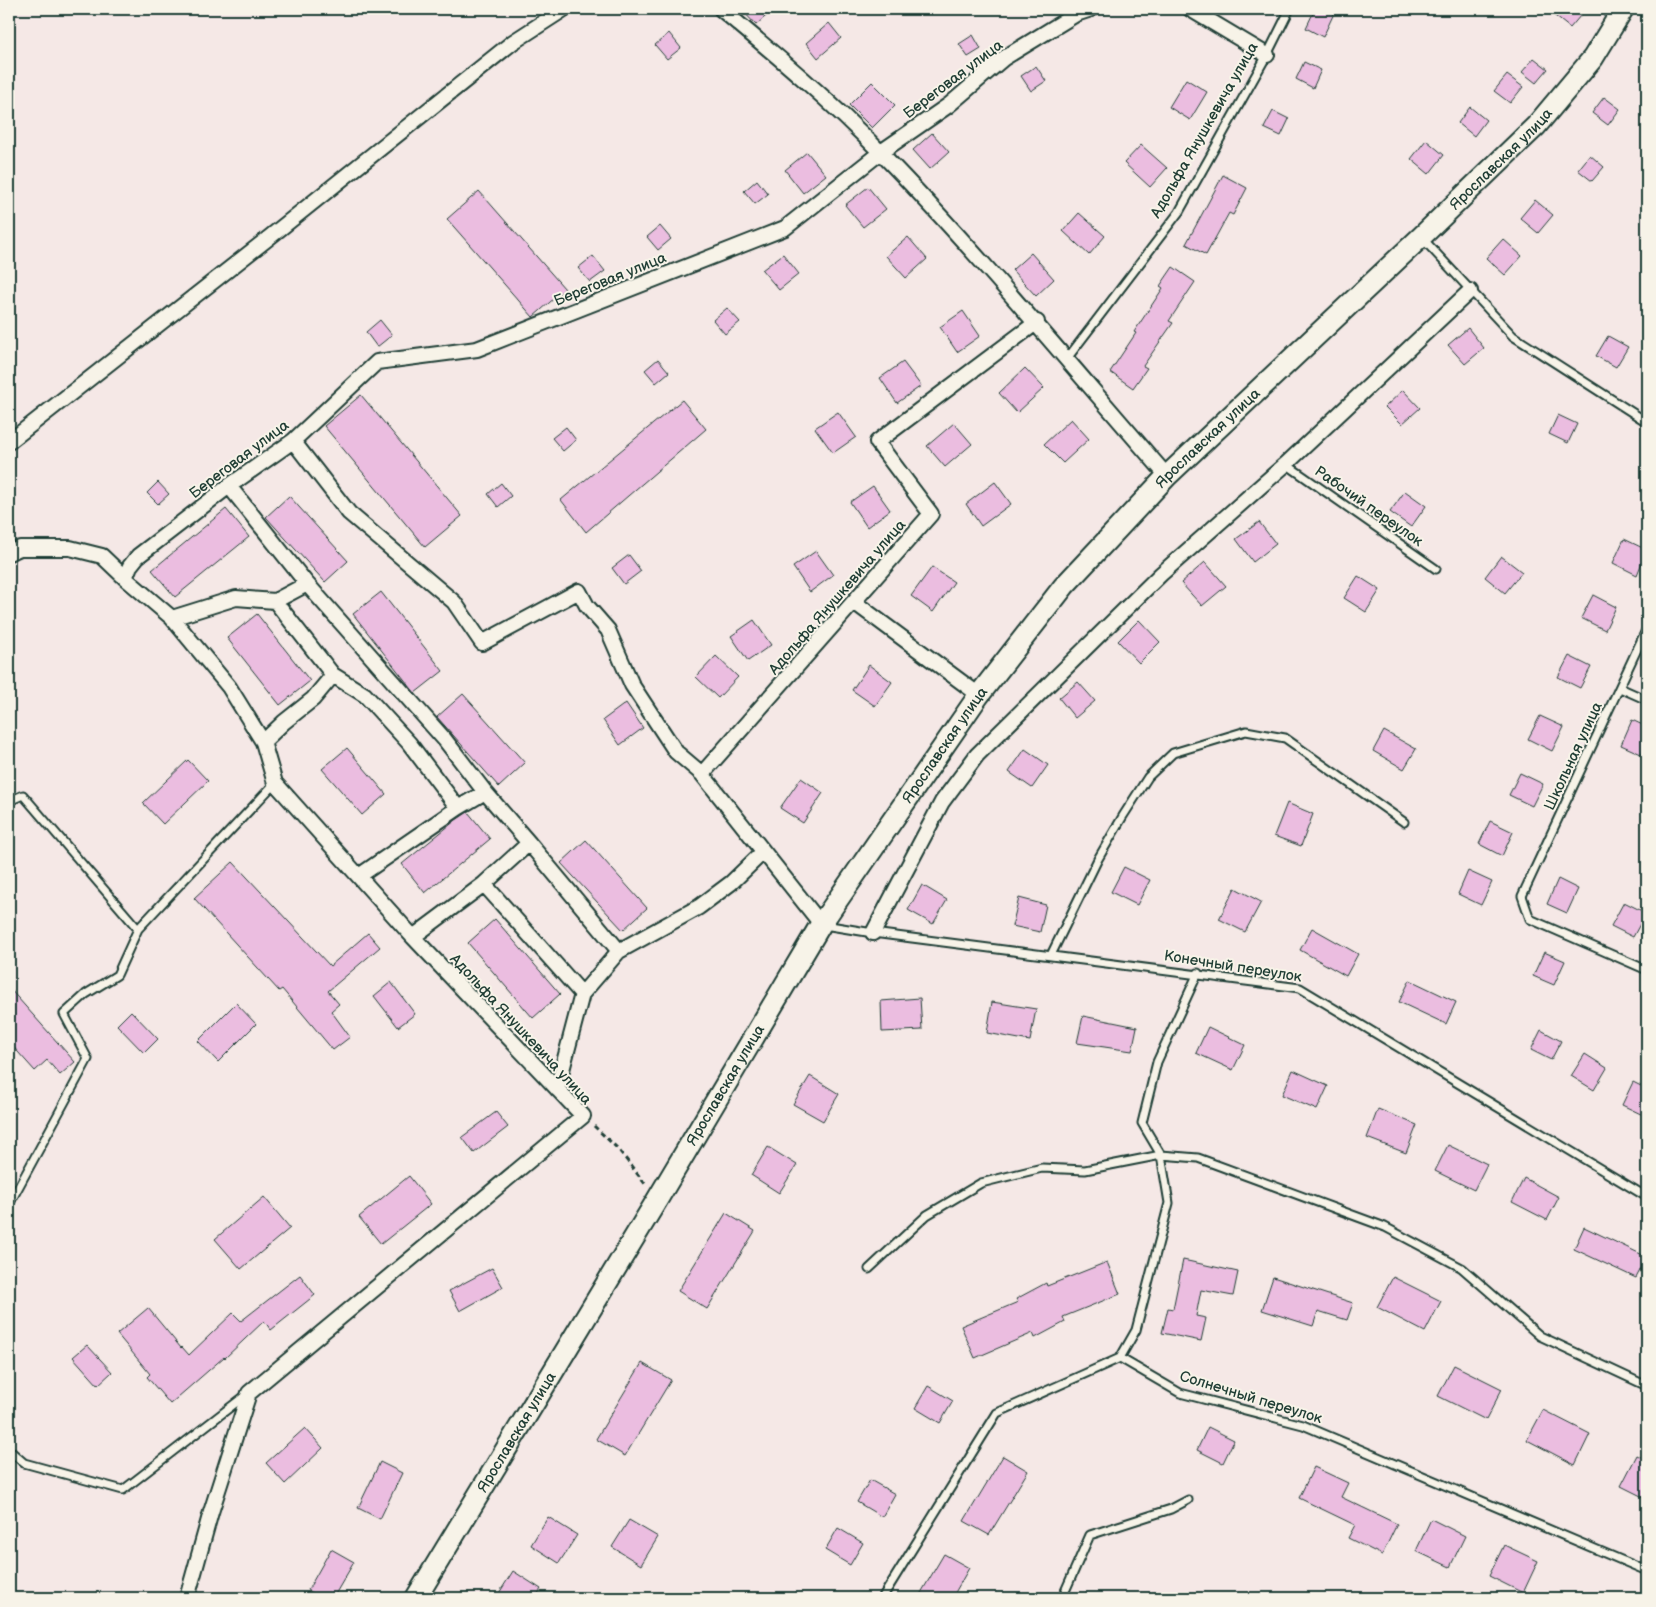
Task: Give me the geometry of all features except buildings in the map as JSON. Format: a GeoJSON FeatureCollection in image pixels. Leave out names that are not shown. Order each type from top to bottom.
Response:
{"type":"FeatureCollection","features":[{"type":"Feature","properties":{"kind":"main road","name":"Ярославская улица"},"geometry":{"type":"LineString","coordinates":[[416,1598],[657,1200],[821,924],[979,695],[1064,586],[1168,476],[1536,126],[1593,58],[1623,9]]}},
{"type":"Feature","properties":{"kind":"street"},"geometry":{"type":"LineString","coordinates":[[9,442],[259,246],[513,42],[564,9]]}},
{"type":"Feature","properties":{"kind":"street"},"geometry":{"type":"LineString","coordinates":[[721,9],[811,85],[881,152],[1036,322],[1066,360],[1168,476]]}},
{"type":"Feature","properties":{"kind":"street","name":"Береговая улица"},"geometry":{"type":"LineString","coordinates":[[125,578],[130,566],[138,556],[229,486],[293,441],[377,362],[477,349],[785,228],[881,152],[949,104],[1004,58],[1076,14],[1091,9]]}},
{"type":"Feature","properties":{"kind":"street"},"geometry":{"type":"LineString","coordinates":[[1190,9],[1267,55]]}},
{"type":"Feature","properties":{"kind":"street"},"geometry":{"type":"LineString","coordinates":[[873,933],[942,802],[977,755],[1161,574],[1286,464],[1470,291]]}},
{"type":"Feature","properties":{"kind":"street","name":"Адольфа Янушкевича улица"},"geometry":{"type":"LineString","coordinates":[[702,774],[931,514],[877,442],[1036,322]]}},
{"type":"Feature","properties":{"kind":"street"},"geometry":{"type":"LineString","coordinates":[[293,441],[349,513],[454,602],[482,643],[579,591],[587,606],[608,630],[632,685],[676,752],[702,774],[821,924]]}},
{"type":"Feature","properties":{"kind":"street"},"geometry":{"type":"LineString","coordinates":[[229,486],[307,584],[446,740],[485,792],[619,951]]}},
{"type":"Feature","properties":{"kind":"street"},"geometry":{"type":"LineString","coordinates":[[9,554],[20,548],[70,548],[102,556],[125,578]]}},
{"type":"Feature","properties":{"kind":"street","name":"Адольфа Янушкевича улица"},"geometry":{"type":"LineString","coordinates":[[125,578],[172,618],[229,687],[262,742],[275,783],[413,936],[583,1116],[249,1393]]}},
{"type":"Feature","properties":{"kind":"street"},"geometry":{"type":"LineString","coordinates":[[172,618],[236,598],[275,601],[307,584]]}},
{"type":"Feature","properties":{"kind":"street"},"geometry":{"type":"LineString","coordinates":[[275,601],[333,675],[365,695],[409,743],[458,808]]}},
{"type":"Feature","properties":{"kind":"street"},"geometry":{"type":"LineString","coordinates":[[854,602],[979,695]]}},
{"type":"Feature","properties":{"kind":"street"},"geometry":{"type":"LineString","coordinates":[[262,742],[313,699],[333,675]]}},
{"type":"Feature","properties":{"kind":"street"},"geometry":{"type":"LineString","coordinates":[[359,876],[458,808],[485,792]]}},
{"type":"Feature","properties":{"kind":"street"},"geometry":{"type":"LineString","coordinates":[[413,936],[484,884],[529,843]]}},
{"type":"Feature","properties":{"kind":"street"},"geometry":{"type":"LineString","coordinates":[[558,1090],[582,994],[619,951],[699,907],[731,883],[763,852]]}},
{"type":"Feature","properties":{"kind":"street"},"geometry":{"type":"LineString","coordinates":[[484,884],[582,994]]}},
{"type":"Feature","properties":{"kind":"street"},"geometry":{"type":"LineString","coordinates":[[187,1598],[211,1512],[249,1393]]}},
{"type":"Feature","properties":{"kind":"lane","name":"Адольфа Янушкевича улица"},"geometry":{"type":"LineString","coordinates":[[1066,360],[1179,212],[1267,55],[1290,9]]}},
{"type":"Feature","properties":{"kind":"lane"},"geometry":{"type":"LineString","coordinates":[[1421,237],[1513,336],[1647,422]]}},
{"type":"Feature","properties":{"kind":"lane","name":"Рабочий переулок"},"geometry":{"type":"LineString","coordinates":[[1286,464],[1436,569]]}},
{"type":"Feature","properties":{"kind":"lane","name":"Школьная улица"},"geometry":{"type":"LineString","coordinates":[[1647,628],[1522,896],[1530,919],[1647,970]]}},
{"type":"Feature","properties":{"kind":"lane"},"geometry":{"type":"LineString","coordinates":[[1620,688],[1647,700]]}},
{"type":"Feature","properties":{"kind":"lane"},"geometry":{"type":"LineString","coordinates":[[1051,955],[1098,859],[1123,816],[1148,777],[1173,753],[1246,731],[1285,738],[1404,822]]}},
{"type":"Feature","properties":{"kind":"lane"},"geometry":{"type":"LineString","coordinates":[[9,1202],[88,1059],[64,1014],[86,994],[117,975],[138,929],[275,783]]}},
{"type":"Feature","properties":{"kind":"lane"},"geometry":{"type":"LineString","coordinates":[[9,801],[23,796],[138,929]]}},
{"type":"Feature","properties":{"kind":"lane","name":"Конечный переулок"},"geometry":{"type":"LineString","coordinates":[[821,924],[873,933],[1198,973],[1300,988],[1647,1197]]}},
{"type":"Feature","properties":{"kind":"lane"},"geometry":{"type":"LineString","coordinates":[[882,1598],[997,1413],[1120,1358],[1136,1330],[1170,1203],[1161,1155],[1142,1123],[1157,1062],[1198,973]]}},
{"type":"Feature","properties":{"kind":"lane"},"geometry":{"type":"LineString","coordinates":[[869,1269],[927,1215],[981,1183],[1042,1168],[1085,1170],[1161,1155],[1198,1158],[1385,1227],[1462,1268],[1540,1336],[1647,1386]]}},
{"type":"Feature","properties":{"kind":"lane","name":"Солнечный переулок"},"geometry":{"type":"LineString","coordinates":[[1120,1358],[1180,1393],[1303,1425],[1647,1571]]}},
{"type":"Feature","properties":{"kind":"lane"},"geometry":{"type":"LineString","coordinates":[[9,1450],[24,1463],[123,1490],[249,1393]]}},
{"type":"Feature","properties":{"kind":"lane"},"geometry":{"type":"LineString","coordinates":[[1062,1598],[1090,1535],[1171,1509],[1188,1500]]}},
{"type":"Feature","properties":{"kind":"path"},"geometry":{"type":"LineString","coordinates":[[583,1116],[618,1149],[657,1200]]}}]}
